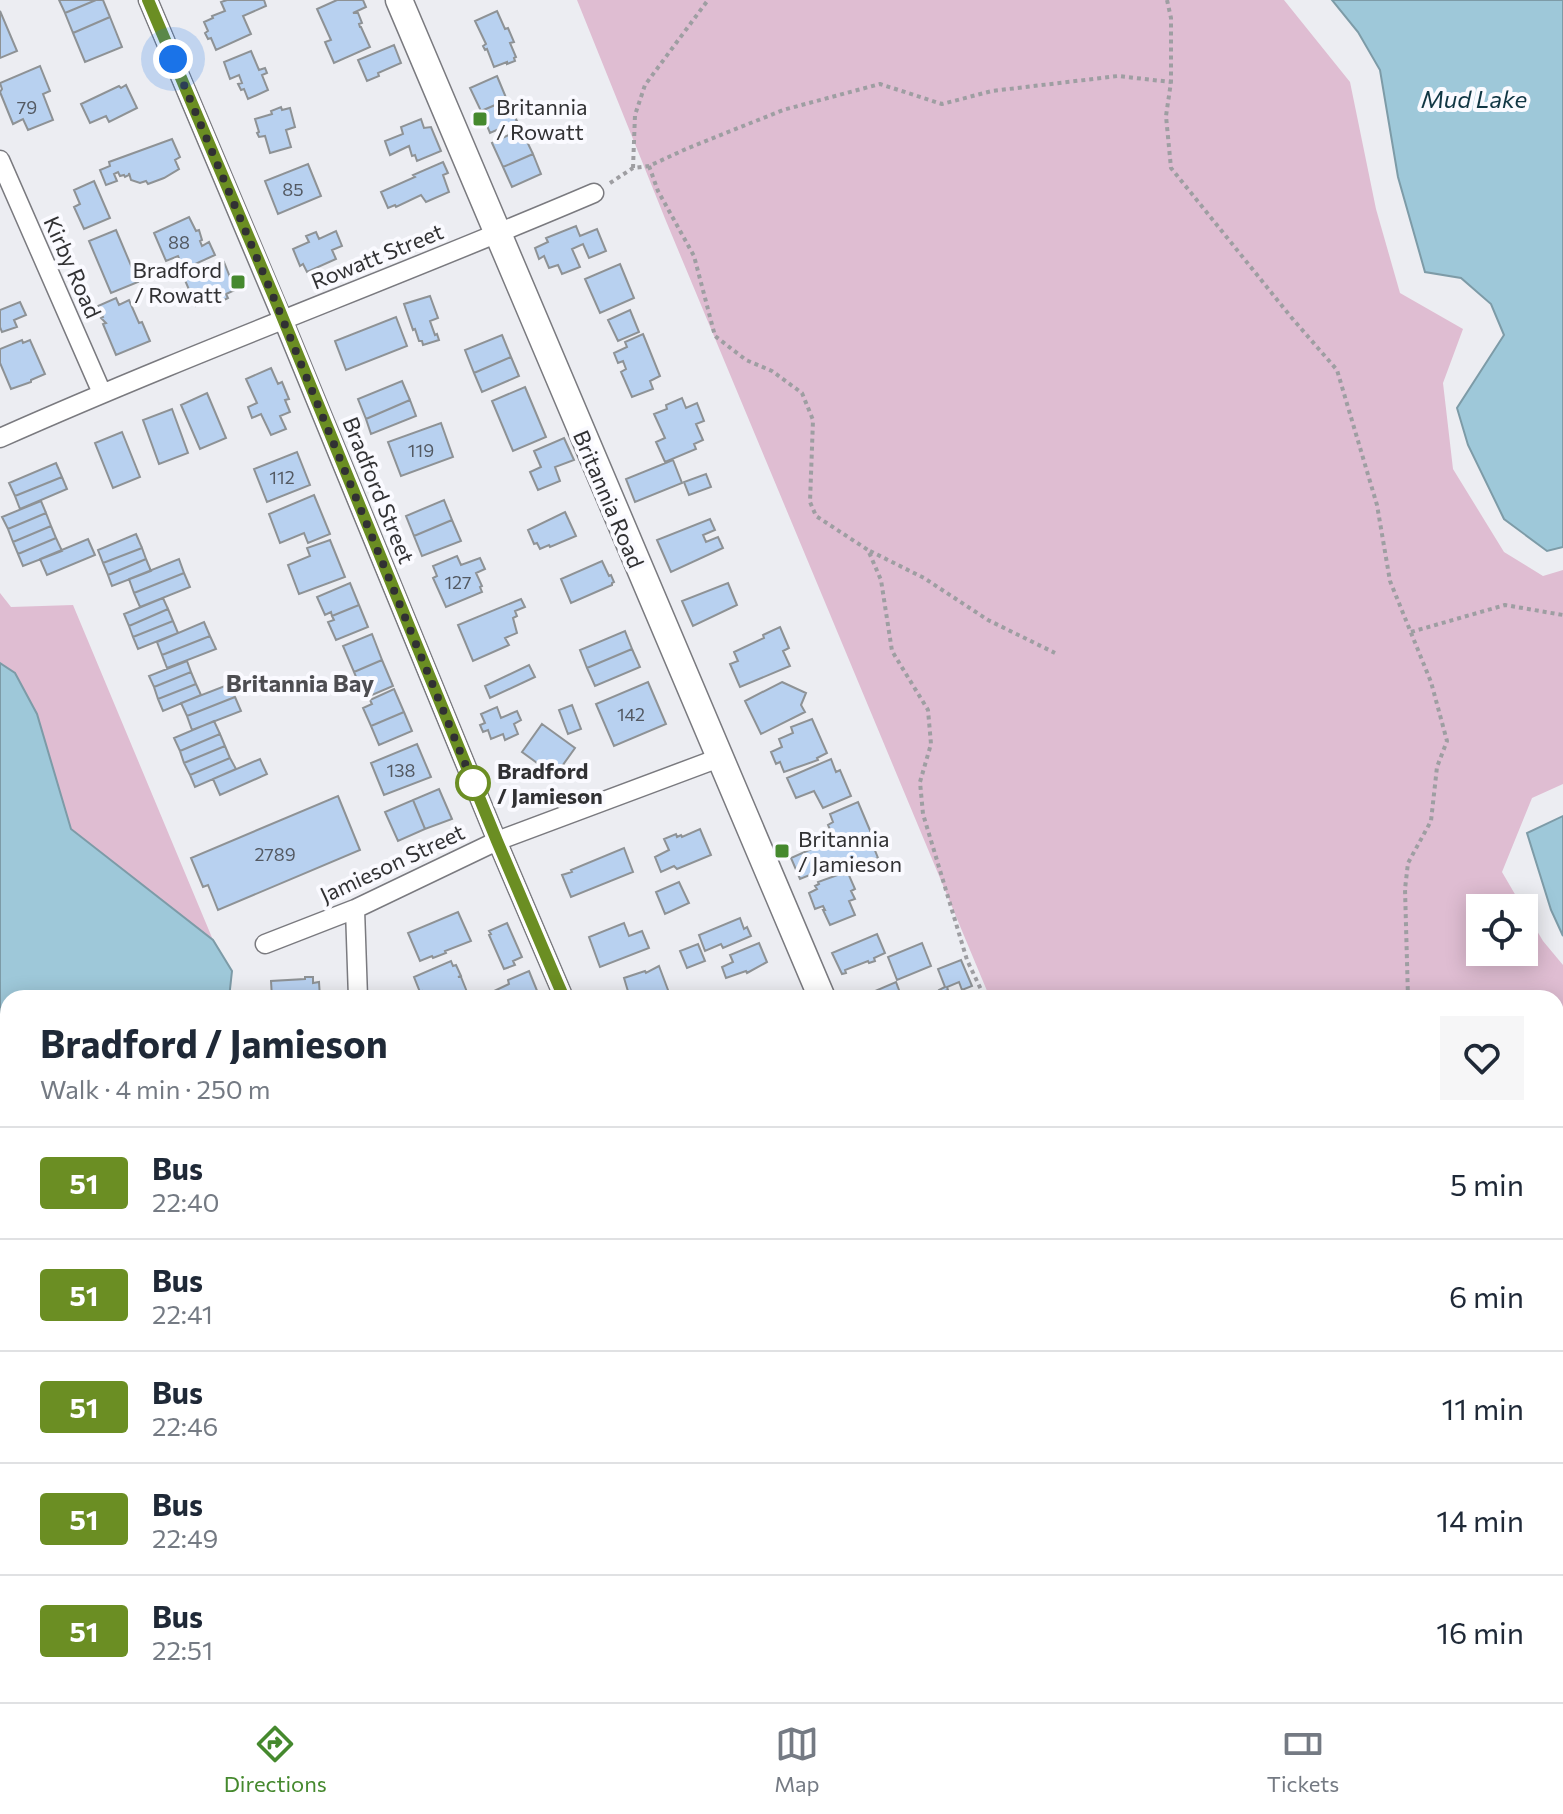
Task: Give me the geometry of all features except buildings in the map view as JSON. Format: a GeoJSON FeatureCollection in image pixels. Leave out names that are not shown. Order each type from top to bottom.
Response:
{"type":"FeatureCollection","features":[{"type":"Feature","properties":{"kind":"street","name":"Bradford Street"},"geometry":{"type":"LineString","coordinates":[[148,0],[561,990]]}},
{"type":"Feature","properties":{"kind":"street","name":"Britannia Road"},"geometry":{"type":"LineString","coordinates":[[399,0],[819,990]]}},
{"type":"Feature","properties":{"kind":"street","name":"Kirby Road"},"geometry":{"type":"LineString","coordinates":[[0,160],[102,393]]}},
{"type":"Feature","properties":{"kind":"street","name":"Rowatt Street"},"geometry":{"type":"LineString","coordinates":[[0,438],[102,393],[594,193]]}},
{"type":"Feature","properties":{"kind":"street","name":"Jamieson Street"},"geometry":{"type":"LineString","coordinates":[[265,944],[355,909],[497,841],[719,758]]}},
{"type":"Feature","properties":{"kind":"street"},"geometry":{"type":"LineString","coordinates":[[355,909],[358,990]]}},
{"type":"Feature","properties":{"kind":"path"},"geometry":{"type":"LineString","coordinates":[[633,168],[635,115],[645,85],[708,0]]}},
{"type":"Feature","properties":{"kind":"path"},"geometry":{"type":"LineString","coordinates":[[1167,0],[1171,18],[1171,82],[1166,116],[1171,168],[1337,370],[1377,505],[1390,581],[1431,682],[1447,741],[1437,767],[1431,821],[1408,863],[1405,889],[1408,990]]}},
{"type":"Feature","properties":{"kind":"path"},"geometry":{"type":"LineString","coordinates":[[594,193],[633,168],[649,166],[783,110],[880,84],[942,104],[992,91],[1118,76],[1171,82]]}},
{"type":"Feature","properties":{"kind":"path"},"geometry":{"type":"LineString","coordinates":[[649,166],[658,191],[694,256],[715,336],[746,360],[772,371],[802,393],[813,420],[810,502],[816,516],[868,550],[881,580],[892,651],[928,710],[931,744],[920,782],[923,814],[967,960],[981,990]]}},
{"type":"Feature","properties":{"kind":"path"},"geometry":{"type":"LineString","coordinates":[[864,548],[924,578],[988,620],[1055,653]]}},
{"type":"Feature","properties":{"kind":"path"},"geometry":{"type":"LineString","coordinates":[[1411,632],[1505,605],[1563,615]]}},
{"type":"Feature","properties":{"kind":"shaded area"},"geometry":{"type":"Polygon","coordinates":[[[577,0],[1284,0],[1350,82],[1376,209],[1400,293],[1463,329],[1443,383],[1453,469],[1504,552],[1543,576],[1563,570],[1563,784],[1532,798],[1502,872],[1515,894],[1466,894],[1466,966],[1538,966],[1538,933],[1563,965],[1563,990],[987,990],[577,0]]]}},
{"type":"Feature","properties":{"kind":"shaded area"},"geometry":{"type":"Polygon","coordinates":[[[0,593],[11,607],[73,605],[213,940],[71,829],[37,714],[15,673],[0,663],[0,593]]]}},
{"type":"Feature","properties":{"kind":"water","name":"Mud Lake"},"geometry":{"type":"Polygon","coordinates":[[[1332,0],[1563,0],[1563,547],[1547,551],[1504,519],[1468,445],[1457,408],[1504,335],[1491,304],[1461,278],[1425,272],[1398,177],[1380,70],[1358,32],[1332,0]]]}},
{"type":"Feature","properties":{"kind":"water"},"geometry":{"type":"Polygon","coordinates":[[[0,663],[15,673],[37,714],[71,829],[213,940],[232,971],[230,990],[0,990],[0,663]]]}},
{"type":"Feature","properties":{"kind":"water"},"geometry":{"type":"Polygon","coordinates":[[[1563,816],[1563,936],[1551,910],[1527,833],[1563,816]]]}},
{"type":"Feature","properties":{"kind":"bus line","name":"51"},"geometry":{"type":"LineString","coordinates":[[148,0],[561,990]]}},
{"type":"Feature","properties":{"kind":"place","name":"Britannia / Rowatt"},"geometry":{"type":"Point","coordinates":[480,119]}},
{"type":"Feature","properties":{"kind":"place","name":"Bradford / Rowatt"},"geometry":{"type":"Point","coordinates":[238,282]}},
{"type":"Feature","properties":{"kind":"place","name":"Bradford / Jamieson"},"geometry":{"type":"Point","coordinates":[473,783]}},
{"type":"Feature","properties":{"kind":"place","name":"Britannia / Jamieson"},"geometry":{"type":"Point","coordinates":[782,851]}},
{"type":"Feature","properties":{"kind":"district","name":"Britannia Bay"},"geometry":{"type":"Point","coordinates":[300,682]}},
{"type":"Feature","properties":{"kind":"route"},"geometry":{"type":"LineString","coordinates":[[173,59],[473,783]]}}]}
